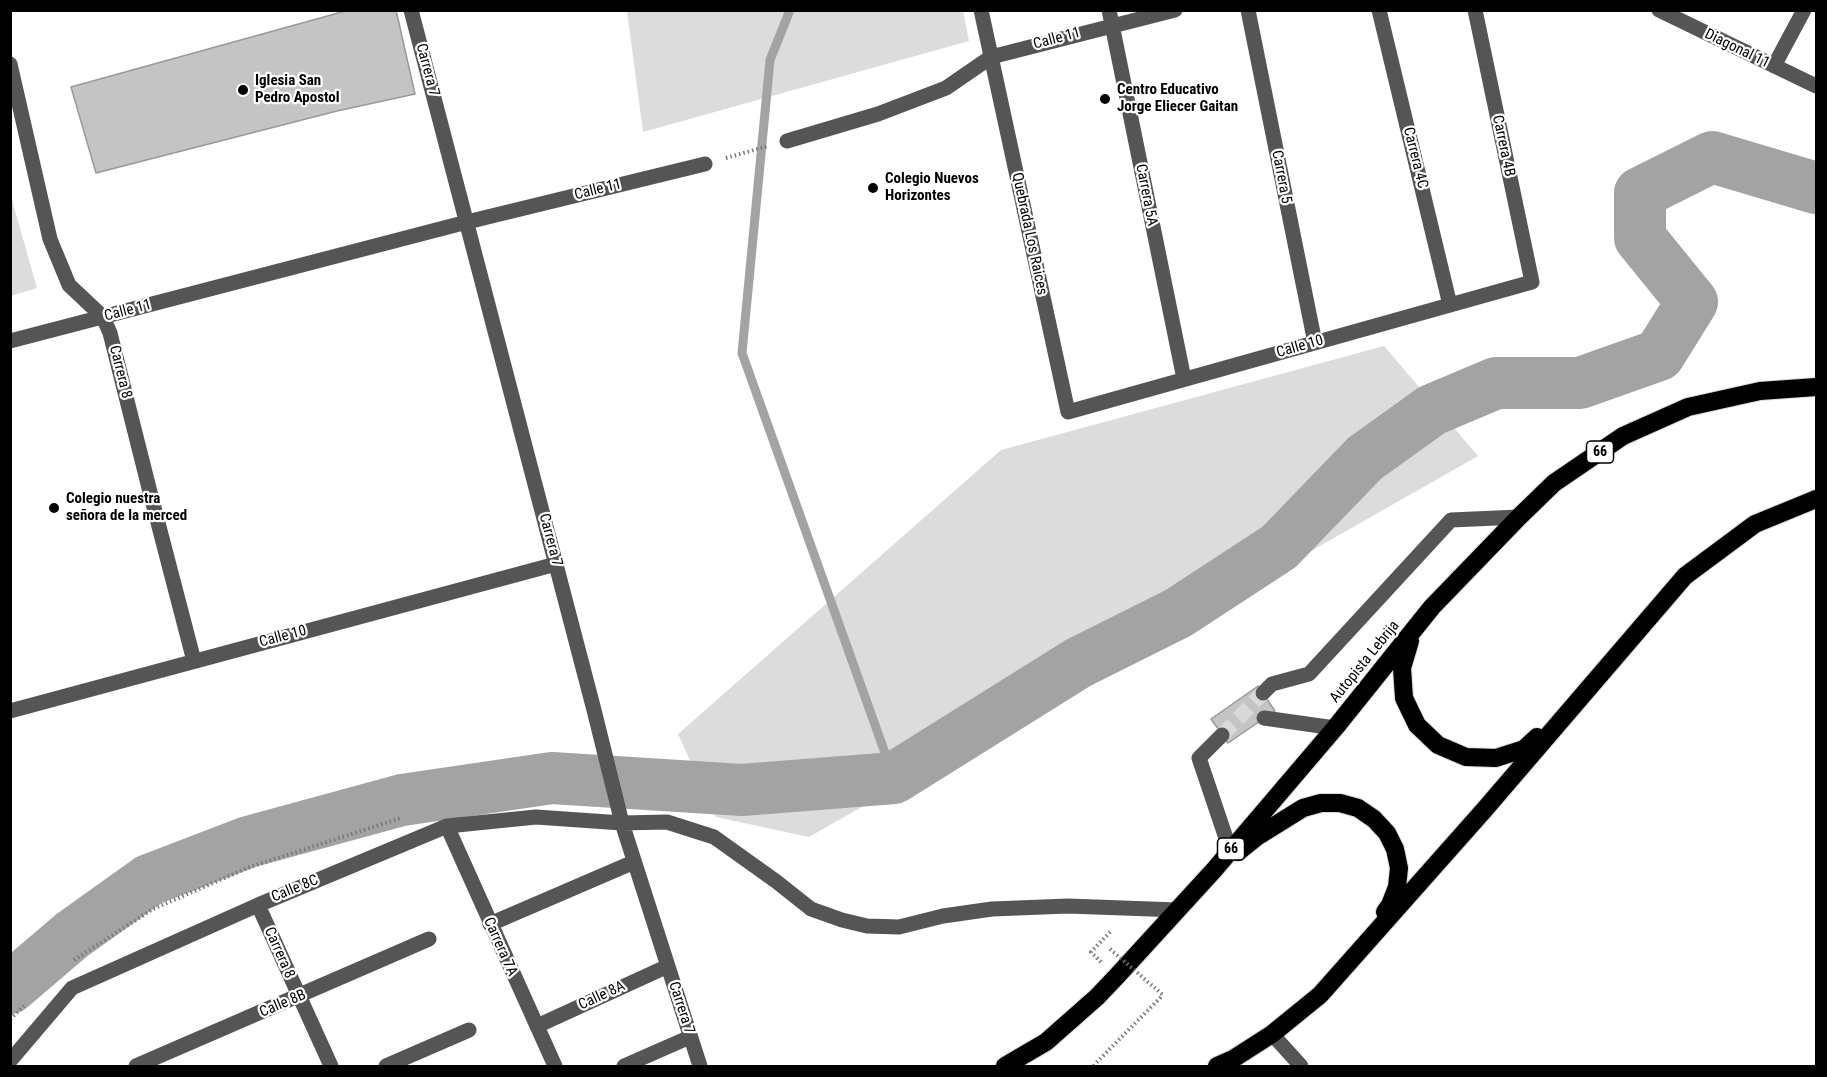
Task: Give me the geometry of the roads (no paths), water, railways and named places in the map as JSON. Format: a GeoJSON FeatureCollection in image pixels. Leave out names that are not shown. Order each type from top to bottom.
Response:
{"type":"FeatureCollection","features":[{"type":"Feature","properties":{"kind":"highway","name":"Autopista Lebrija"},"geometry":{"type":"LineString","coordinates":[[1005,1066],[1046,1042],[1097,997],[1214,870],[1335,728],[1432,607],[1554,483],[1623,436],[1688,407],[1760,391],[1816,387]]}},
{"type":"Feature","properties":{"kind":"highway"},"geometry":{"type":"LineString","coordinates":[[1217,1066],[1233,1059],[1272,1034],[1320,994],[1485,810],[1685,576],[1755,524],[1816,500]]}},
{"type":"Feature","properties":{"kind":"highway"},"geometry":{"type":"LineString","coordinates":[[1432,607],[1411,639],[1402,668],[1404,698],[1417,725],[1438,745],[1466,757],[1496,758],[1524,749],[1580,698]]}},
{"type":"Feature","properties":{"kind":"highway"},"geometry":{"type":"LineString","coordinates":[[1214,870],[1258,836],[1303,808],[1321,803],[1340,803],[1358,808],[1374,819],[1387,833],[1395,849],[1399,868],[1397,887],[1390,905],[1366,944]]}},
{"type":"Feature","properties":{"kind":"street","name":"Carrera 7"},"geometry":{"type":"LineString","coordinates":[[411,10],[622,823],[700,1066]]}},
{"type":"Feature","properties":{"kind":"street","name":"Quebrada Los Raices"},"geometry":{"type":"LineString","coordinates":[[981,10],[1068,412]]}},
{"type":"Feature","properties":{"kind":"street","name":"Calle 11"},"geometry":{"type":"LineString","coordinates":[[787,141],[878,114],[946,88],[991,57],[1111,18],[1175,10]]}},
{"type":"Feature","properties":{"kind":"street","name":"Carrera 5"},"geometry":{"type":"LineString","coordinates":[[1248,10],[1314,343]]}},
{"type":"Feature","properties":{"kind":"street","name":"Carrera 4C"},"geometry":{"type":"LineString","coordinates":[[1379,10],[1450,305]]}},
{"type":"Feature","properties":{"kind":"street","name":"Carrera 4B"},"geometry":{"type":"LineString","coordinates":[[1475,10],[1532,282]]}},
{"type":"Feature","properties":{"kind":"street","name":"Diagonal 11"},"geometry":{"type":"LineString","coordinates":[[1659,10],[1678,15],[1816,86]]}},
{"type":"Feature","properties":{"kind":"street"},"geometry":{"type":"LineString","coordinates":[[1774,66],[1804,10]]}},
{"type":"Feature","properties":{"kind":"street","name":"Carrera 5A"},"geometry":{"type":"LineString","coordinates":[[1111,18],[1184,380]]}},
{"type":"Feature","properties":{"kind":"street","name":"Carrera 8"},"geometry":{"type":"LineString","coordinates":[[10,64],[50,239],[69,285],[103,317],[110,333],[194,662]]}},
{"type":"Feature","properties":{"kind":"street","name":"Calle 11"},"geometry":{"type":"LineString","coordinates":[[10,341],[467,222],[705,164]]}},
{"type":"Feature","properties":{"kind":"street","name":"Calle 10"},"geometry":{"type":"LineString","coordinates":[[1068,412],[1532,282]]}},
{"type":"Feature","properties":{"kind":"street"},"geometry":{"type":"LineString","coordinates":[[1263,693],[1272,684],[1309,674],[1451,520],[1519,517]]}},
{"type":"Feature","properties":{"kind":"street","name":"Calle 10"},"geometry":{"type":"LineString","coordinates":[[10,711],[556,564]]}},
{"type":"Feature","properties":{"kind":"street"},"geometry":{"type":"LineString","coordinates":[[1264,718],[1335,728]]}},
{"type":"Feature","properties":{"kind":"street"},"geometry":{"type":"LineString","coordinates":[[1222,735],[1199,758],[1230,850]]}},
{"type":"Feature","properties":{"kind":"street","name":"Calle 8C"},"geometry":{"type":"LineString","coordinates":[[10,1061],[72,988],[258,904],[447,826],[536,817],[622,823],[667,822],[686,826],[714,837],[811,909],[867,926],[899,927],[943,915],[992,909],[1068,906],[1178,910]]}},
{"type":"Feature","properties":{"kind":"street","name":"Carrera 7A"},"geometry":{"type":"LineString","coordinates":[[447,826],[555,1066]]}},
{"type":"Feature","properties":{"kind":"street"},"geometry":{"type":"LineString","coordinates":[[490,924],[634,862]]}},
{"type":"Feature","properties":{"kind":"street","name":"Carrera 8"},"geometry":{"type":"LineString","coordinates":[[258,904],[331,1066]]}},
{"type":"Feature","properties":{"kind":"street","name":"Calle 8B"},"geometry":{"type":"LineString","coordinates":[[136,1066],[300,997],[429,939]]}},
{"type":"Feature","properties":{"kind":"street","name":"Calle 8A"},"geometry":{"type":"LineString","coordinates":[[537,1026],[668,966]]}},
{"type":"Feature","properties":{"kind":"street"},"geometry":{"type":"LineString","coordinates":[[386,1066],[469,1030]]}},
{"type":"Feature","properties":{"kind":"street"},"geometry":{"type":"LineString","coordinates":[[1272,1034],[1301,1066]]}},
{"type":"Feature","properties":{"kind":"street"},"geometry":{"type":"LineString","coordinates":[[624,1066],[690,1037]]}},
{"type":"Feature","properties":{"kind":"waterway"},"geometry":{"type":"LineString","coordinates":[[790,10],[770,60],[742,353],[894,778]]}},
{"type":"Feature","properties":{"kind":"waterway"},"geometry":{"type":"LineString","coordinates":[[10,988],[72,935],[149,880],[248,842],[402,800],[552,778],[742,790],[894,778],[1078,663],[1178,613],[1279,547],[1365,458],[1432,410],[1496,383],[1580,383],[1659,355],[1692,302],[1640,238],[1640,193],[1712,157],[1816,188]]}},
{"type":"Feature","properties":{"kind":"tunnel"},"geometry":{"type":"LineString","coordinates":[[1222,735],[1263,693]]}},
{"type":"Feature","properties":{"kind":"place","name":"Iglesia San Pedro Apostol"},"geometry":{"type":"Point","coordinates":[243,90]}},
{"type":"Feature","properties":{"kind":"place","name":"Centro Educativo Jorge Eliecer Gaitan"},"geometry":{"type":"Point","coordinates":[1105,99]}},
{"type":"Feature","properties":{"kind":"place","name":"Colegio Nuevos Horizontes"},"geometry":{"type":"Point","coordinates":[873,188]}},
{"type":"Feature","properties":{"kind":"place","name":"Colegio nuestra señora de la merced"},"geometry":{"type":"Point","coordinates":[54,508]}}]}
